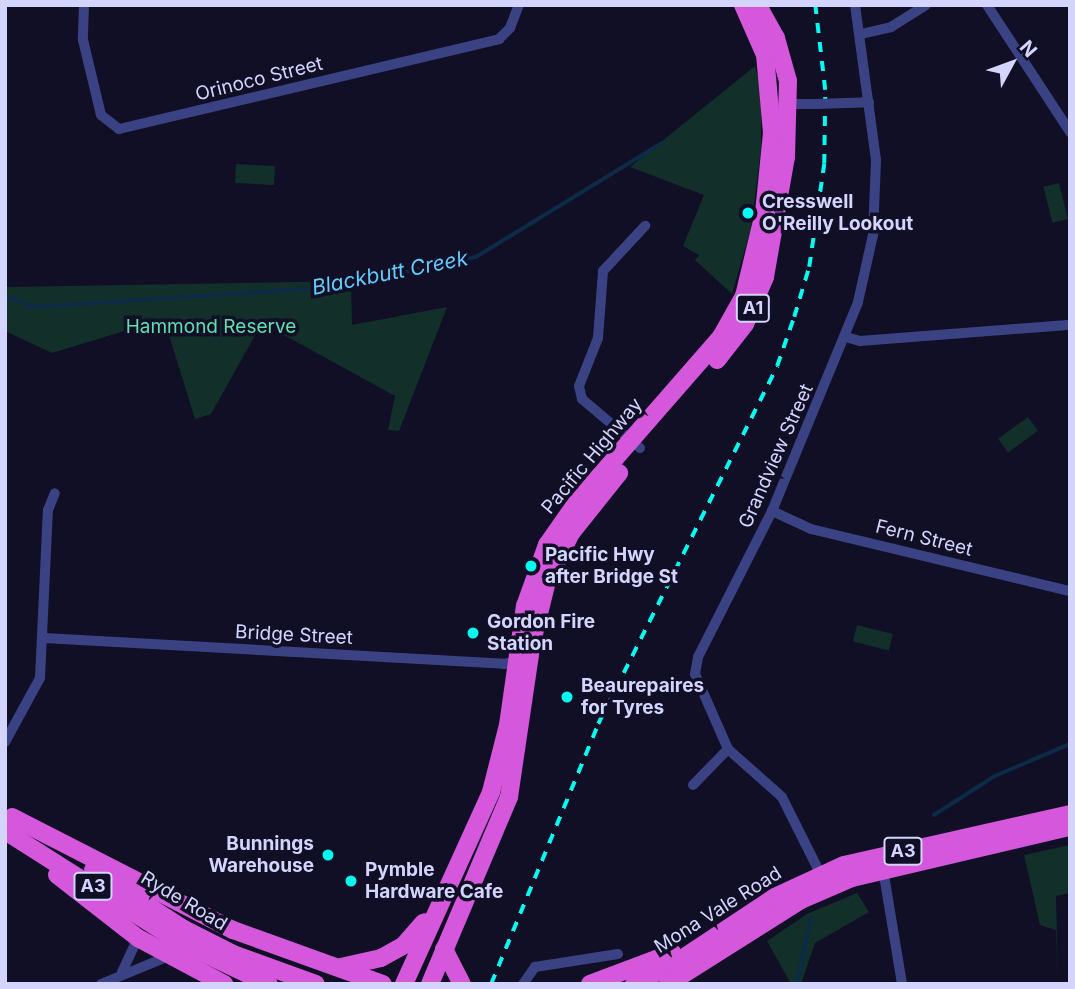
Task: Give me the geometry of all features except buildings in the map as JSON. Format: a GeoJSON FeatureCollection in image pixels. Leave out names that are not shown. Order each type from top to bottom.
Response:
{"type":"FeatureCollection","features":[{"type":"Feature","properties":{"kind":"highway","name":"Pacific Highway"},"geometry":{"type":"LineString","coordinates":[[743,5],[765,55],[781,104]]}},
{"type":"Feature","properties":{"kind":"highway","name":"Pacific Highway"},"geometry":{"type":"LineString","coordinates":[[404,984],[494,782],[508,725],[525,606],[547,545],[577,502],[636,445],[733,341],[756,301],[773,246],[784,61],[758,5]]}},
{"type":"Feature","properties":{"kind":"highway","name":"Pacific Highway"},"geometry":{"type":"LineString","coordinates":[[429,984],[477,882],[509,797],[539,605],[558,554],[636,445]]}},
{"type":"Feature","properties":{"kind":"highway","name":"Mona Vale Road"},"geometry":{"type":"LineString","coordinates":[[668,984],[749,923],[821,874],[844,864],[1070,814]]}},
{"type":"Feature","properties":{"kind":"highway"},"geometry":{"type":"LineString","coordinates":[[7,824],[138,938],[224,984]]}},
{"type":"Feature","properties":{"kind":"highway"},"geometry":{"type":"LineString","coordinates":[[7,824],[233,930],[383,984]]}},
{"type":"Feature","properties":{"kind":"highway","name":"Ryde Road"},"geometry":{"type":"LineString","coordinates":[[7,824],[180,942],[269,984]]}},
{"type":"Feature","properties":{"kind":"highway","name":"Ryde Road"},"geometry":{"type":"LineString","coordinates":[[7,824],[182,928],[233,954],[316,984]]}},
{"type":"Feature","properties":{"kind":"highway","name":"Mona Vale Road"},"geometry":{"type":"LineString","coordinates":[[634,984],[749,923],[883,869],[1070,828]]}},
{"type":"Feature","properties":{"kind":"highway"},"geometry":{"type":"LineString","coordinates":[[338,968],[369,962],[404,945],[437,909]]}},
{"type":"Feature","properties":{"kind":"highway"},"geometry":{"type":"LineString","coordinates":[[590,984],[749,923]]}},
{"type":"Feature","properties":{"kind":"highway"},"geometry":{"type":"LineString","coordinates":[[687,984],[730,954],[749,923]]}},
{"type":"Feature","properties":{"kind":"highway"},"geometry":{"type":"LineString","coordinates":[[444,949],[462,984]]}},
{"type":"Feature","properties":{"kind":"highway"},"geometry":{"type":"LineString","coordinates":[[338,968],[357,984]]}},
{"type":"Feature","properties":{"kind":"street","name":"Orinoco Street"},"geometry":{"type":"LineString","coordinates":[[84,5],[83,40],[101,116],[119,129],[499,39],[510,28],[519,5]]}},
{"type":"Feature","properties":{"kind":"street","name":"Grandview Street"},"geometry":{"type":"LineString","coordinates":[[821,874],[782,797],[728,749],[695,674],[695,665],[772,511],[846,338],[873,235],[876,160],[855,5]]}},
{"type":"Feature","properties":{"kind":"street"},"geometry":{"type":"LineString","coordinates":[[861,34],[891,27],[926,5]]}},
{"type":"Feature","properties":{"kind":"street"},"geometry":{"type":"LineString","coordinates":[[987,5],[1070,132]]}},
{"type":"Feature","properties":{"kind":"street"},"geometry":{"type":"LineString","coordinates":[[781,104],[869,102]]}},
{"type":"Feature","properties":{"kind":"street"},"geometry":{"type":"LineString","coordinates":[[636,445],[582,399],[579,386],[598,338],[603,271],[645,226]]}},
{"type":"Feature","properties":{"kind":"street"},"geometry":{"type":"LineString","coordinates":[[846,338],[860,341],[1070,325]]}},
{"type":"Feature","properties":{"kind":"street"},"geometry":{"type":"LineString","coordinates":[[5,742],[40,678],[48,510],[55,493]]}},
{"type":"Feature","properties":{"kind":"street","name":"Fern Street"},"geometry":{"type":"LineString","coordinates":[[772,511],[811,529],[1070,591]]}},
{"type":"Feature","properties":{"kind":"street","name":"Bridge Street"},"geometry":{"type":"LineString","coordinates":[[44,638],[515,665]]}},
{"type":"Feature","properties":{"kind":"street"},"geometry":{"type":"LineString","coordinates":[[515,665],[532,643]]}},
{"type":"Feature","properties":{"kind":"street"},"geometry":{"type":"LineString","coordinates":[[693,785],[728,749]]}},
{"type":"Feature","properties":{"kind":"street"},"geometry":{"type":"LineString","coordinates":[[883,869],[902,984]]}},
{"type":"Feature","properties":{"kind":"street"},"geometry":{"type":"LineString","coordinates":[[122,972],[138,938]]}},
{"type":"Feature","properties":{"kind":"street"},"geometry":{"type":"LineString","coordinates":[[523,984],[535,967],[618,954]]}},
{"type":"Feature","properties":{"kind":"street"},"geometry":{"type":"LineString","coordinates":[[101,984],[122,972],[169,956]]}},
{"type":"Feature","properties":{"kind":"green space"},"geometry":{"type":"Polygon","coordinates":[[[755,66],[761,90],[761,148],[751,228],[732,294],[695,260],[699,255],[683,246],[704,195],[630,167],[755,66]]]}},
{"type":"Feature","properties":{"kind":"green space"},"geometry":{"type":"Polygon","coordinates":[[[236,164],[275,166],[274,185],[235,183],[236,164]]]}},
{"type":"Feature","properties":{"kind":"green space"},"geometry":{"type":"Polygon","coordinates":[[[1059,183],[1068,219],[1052,223],[1043,187],[1059,183]]]}},
{"type":"Feature","properties":{"kind":"green space","name":"Hammond Reserve"},"geometry":{"type":"Polygon","coordinates":[[[351,281],[352,325],[447,307],[399,431],[388,430],[395,396],[262,323],[211,414],[195,419],[164,319],[52,353],[5,331],[5,287],[351,281]]]}},
{"type":"Feature","properties":{"kind":"green space"},"geometry":{"type":"Polygon","coordinates":[[[1028,417],[1038,431],[1008,453],[998,439],[1028,417]]]}},
{"type":"Feature","properties":{"kind":"green space"},"geometry":{"type":"Polygon","coordinates":[[[857,625],[893,634],[889,650],[853,641],[857,625]]]}},
{"type":"Feature","properties":{"kind":"green space"},"geometry":{"type":"Polygon","coordinates":[[[1070,845],[1070,893],[1056,896],[1058,984],[1056,930],[1040,925],[1024,855],[1070,845]]]}},
{"type":"Feature","properties":{"kind":"green space"},"geometry":{"type":"Polygon","coordinates":[[[857,893],[869,912],[815,943],[801,984],[791,984],[767,941],[807,914],[857,893]]]}},
{"type":"Feature","properties":{"kind":"waterway","name":"Blackbutt Creek"},"geometry":{"type":"LineString","coordinates":[[5,296],[35,307],[336,287],[476,257],[662,143]]}},
{"type":"Feature","properties":{"kind":"waterway"},"geometry":{"type":"LineString","coordinates":[[934,815],[995,776],[1070,744]]}},
{"type":"Feature","properties":{"kind":"waterway"},"geometry":{"type":"LineString","coordinates":[[797,984],[811,918]]}},
{"type":"Feature","properties":{"kind":"railway"},"geometry":{"type":"LineString","coordinates":[[491,984],[598,724],[777,366],[794,317],[809,267],[824,164],[825,90],[815,5]]}},
{"type":"Feature","properties":{"kind":"place","name":"Cresswell O'Reilly Lookout"},"geometry":{"type":"Point","coordinates":[748,213]}},
{"type":"Feature","properties":{"kind":"place","name":"Pacific Hwy after Bridge St"},"geometry":{"type":"Point","coordinates":[531,566]}},
{"type":"Feature","properties":{"kind":"place","name":"Gordon Fire Station"},"geometry":{"type":"Point","coordinates":[473,633]}},
{"type":"Feature","properties":{"kind":"place","name":"Beaurepaires for Tyres"},"geometry":{"type":"Point","coordinates":[567,697]}},
{"type":"Feature","properties":{"kind":"place","name":"Bunnings Warehouse"},"geometry":{"type":"Point","coordinates":[328,855]}},
{"type":"Feature","properties":{"kind":"place","name":"Pymble Hardware Cafe"},"geometry":{"type":"Point","coordinates":[351,881]}}]}
